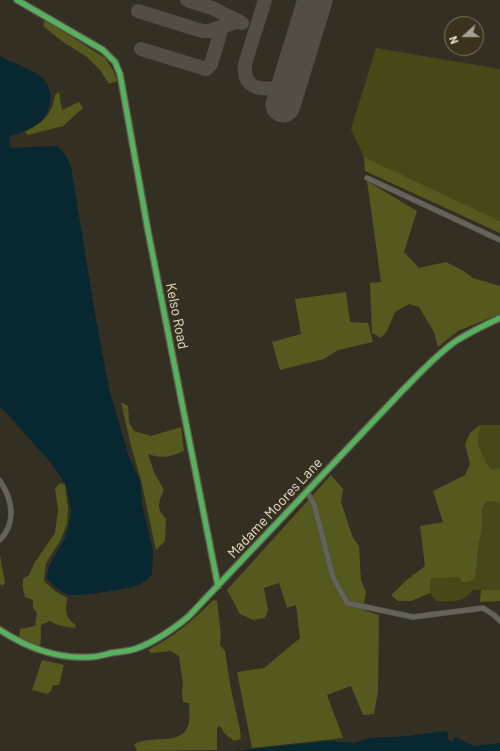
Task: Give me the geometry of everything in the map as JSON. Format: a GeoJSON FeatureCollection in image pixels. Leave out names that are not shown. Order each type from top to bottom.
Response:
{"type":"FeatureCollection","features":[{"type":"Feature","properties":{"kind":"street","name":"Kelso Road"},"geometry":{"type":"LineString","coordinates":[[17,0],[107,54],[115,62],[120,74],[148,231],[218,586]]}},
{"type":"Feature","properties":{"kind":"street"},"geometry":{"type":"LineString","coordinates":[[367,178],[500,240]]}},
{"type":"Feature","properties":{"kind":"street","name":"Madame Moores Lane"},"geometry":{"type":"LineString","coordinates":[[0,630],[21,642],[47,652],[76,657],[90,657],[134,649],[162,636],[188,617],[433,360],[455,342],[500,318]]}},
{"type":"Feature","properties":{"kind":"street"},"geometry":{"type":"LineString","coordinates":[[0,481],[8,494],[11,513],[10,524],[4,536],[0,540]]}},
{"type":"Feature","properties":{"kind":"street"},"geometry":{"type":"LineString","coordinates":[[307,492],[314,504],[333,577],[347,603],[412,617],[483,608],[500,621]]}},
{"type":"Feature","properties":{"kind":"shaded area"},"geometry":{"type":"Polygon","coordinates":[[[376,48],[500,69],[500,221],[364,157],[351,129],[376,48]]]}},
{"type":"Feature","properties":{"kind":"shaded area"},"geometry":{"type":"Polygon","coordinates":[[[480,425],[500,425],[500,468],[492,470],[486,463],[478,444],[480,425]]]}},
{"type":"Feature","properties":{"kind":"shaded area"},"geometry":{"type":"Polygon","coordinates":[[[487,501],[494,501],[500,504],[500,590],[473,590],[466,597],[461,599],[452,601],[436,601],[430,593],[430,579],[459,577],[476,572],[483,518],[482,509],[487,501]]]}},
{"type":"Feature","properties":{"kind":"green space"},"geometry":{"type":"Polygon","coordinates":[[[45,20],[105,58],[113,70],[117,81],[109,84],[100,70],[87,57],[63,42],[43,26],[45,20]]]}},
{"type":"Feature","properties":{"kind":"green space"},"geometry":{"type":"Polygon","coordinates":[[[59,92],[62,110],[79,102],[83,108],[63,126],[28,135],[25,132],[46,118],[51,109],[55,95],[59,92]]]}},
{"type":"Feature","properties":{"kind":"green space"},"geometry":{"type":"Polygon","coordinates":[[[364,157],[500,221],[500,233],[365,171],[364,157]]]}},
{"type":"Feature","properties":{"kind":"green space"},"geometry":{"type":"Polygon","coordinates":[[[367,181],[417,211],[404,252],[419,268],[446,262],[462,270],[473,278],[500,286],[500,314],[458,331],[438,347],[434,332],[419,307],[409,304],[395,312],[387,331],[381,338],[372,333],[370,283],[381,282],[367,181]]]}},
{"type":"Feature","properties":{"kind":"green space"},"geometry":{"type":"Polygon","coordinates":[[[346,292],[350,322],[368,323],[373,342],[338,350],[324,359],[280,370],[272,342],[301,334],[295,299],[346,292]]]}},
{"type":"Feature","properties":{"kind":"green space"},"geometry":{"type":"Polygon","coordinates":[[[121,402],[128,406],[129,422],[134,431],[151,436],[181,427],[184,451],[166,457],[148,454],[154,472],[164,490],[160,499],[159,508],[166,519],[165,541],[156,550],[141,480],[131,446],[121,402]]]}},
{"type":"Feature","properties":{"kind":"green space"},"geometry":{"type":"Polygon","coordinates":[[[480,425],[478,444],[486,463],[492,470],[500,468],[500,504],[494,501],[487,501],[482,509],[482,525],[474,580],[462,582],[459,577],[430,579],[430,593],[411,601],[398,601],[391,595],[425,566],[420,526],[443,522],[433,491],[465,475],[470,464],[465,444],[470,433],[480,425]]]}},
{"type":"Feature","properties":{"kind":"green space"},"geometry":{"type":"Polygon","coordinates":[[[331,475],[343,489],[341,502],[353,538],[359,546],[361,580],[366,592],[363,610],[379,615],[378,692],[374,714],[363,715],[351,686],[327,695],[343,738],[252,748],[237,672],[264,668],[300,638],[296,605],[287,608],[279,583],[264,588],[268,610],[265,618],[253,620],[240,614],[227,590],[331,475]]]}},
{"type":"Feature","properties":{"kind":"green space"},"geometry":{"type":"Polygon","coordinates":[[[60,483],[65,485],[68,508],[67,524],[60,541],[46,563],[44,581],[55,591],[67,598],[67,616],[75,624],[76,628],[62,626],[50,621],[41,625],[40,645],[35,645],[19,638],[20,629],[35,626],[37,613],[33,608],[33,600],[25,597],[23,579],[29,575],[35,562],[55,533],[58,510],[55,489],[60,483]]]}},
{"type":"Feature","properties":{"kind":"green space"},"geometry":{"type":"Polygon","coordinates":[[[0,555],[5,583],[2,586],[0,584],[0,555]]]}},
{"type":"Feature","properties":{"kind":"green space"},"geometry":{"type":"Polygon","coordinates":[[[481,590],[500,590],[500,601],[480,602],[481,590]]]}},
{"type":"Feature","properties":{"kind":"green space"},"geometry":{"type":"Polygon","coordinates":[[[213,600],[217,601],[221,635],[220,645],[225,651],[241,739],[234,741],[225,734],[220,726],[217,728],[217,750],[137,751],[134,744],[148,740],[180,736],[187,728],[189,719],[189,703],[183,702],[183,684],[179,656],[171,651],[151,653],[148,650],[166,640],[182,628],[213,600]]]}},
{"type":"Feature","properties":{"kind":"green space"},"geometry":{"type":"Polygon","coordinates":[[[42,660],[64,665],[59,685],[53,685],[51,691],[47,694],[32,690],[42,660]]]}},
{"type":"Feature","properties":{"kind":"water"},"geometry":{"type":"Polygon","coordinates":[[[0,56],[39,75],[48,85],[50,92],[50,105],[44,117],[33,127],[9,137],[10,148],[58,146],[66,156],[71,167],[109,389],[129,457],[140,481],[142,504],[153,551],[152,574],[144,582],[132,587],[92,594],[70,595],[61,591],[47,579],[49,566],[65,538],[69,524],[71,511],[66,485],[51,463],[0,406],[0,56]]]}},
{"type":"Feature","properties":{"kind":"water"},"geometry":{"type":"Polygon","coordinates":[[[446,731],[449,734],[447,739],[452,742],[455,737],[474,746],[500,743],[500,751],[235,751],[328,741],[354,743],[369,738],[408,736],[446,731]]]}},
{"type":"Feature","properties":{"kind":"taxiway"},"geometry":{"type":"LineString","coordinates":[[187,0],[212,8],[242,23]]}},
{"type":"Feature","properties":{"kind":"taxiway"},"geometry":{"type":"LineString","coordinates":[[265,0],[245,64],[245,74],[248,81],[259,88],[266,89],[289,86]]}},
{"type":"Feature","properties":{"kind":"taxiway"},"geometry":{"type":"LineString","coordinates":[[138,11],[202,31],[209,31],[239,21]]}},
{"type":"Feature","properties":{"kind":"taxiway"},"geometry":{"type":"LineString","coordinates":[[141,49],[206,69],[211,64],[222,27]]}},
{"type":"Feature","properties":{"kind":"runway"},"geometry":{"type":"LineString","coordinates":[[283,105],[315,0]]}},
{"type":"Feature","properties":{"kind":"cycle path"},"geometry":{"type":"LineString","coordinates":[[17,0],[103,50],[115,62],[120,74],[148,231],[218,586]]}},
{"type":"Feature","properties":{"kind":"cycle path"},"geometry":{"type":"LineString","coordinates":[[0,630],[31,647],[54,654],[78,657],[95,657],[132,650],[163,635],[188,617],[435,358],[456,341],[500,318]]}}]}
